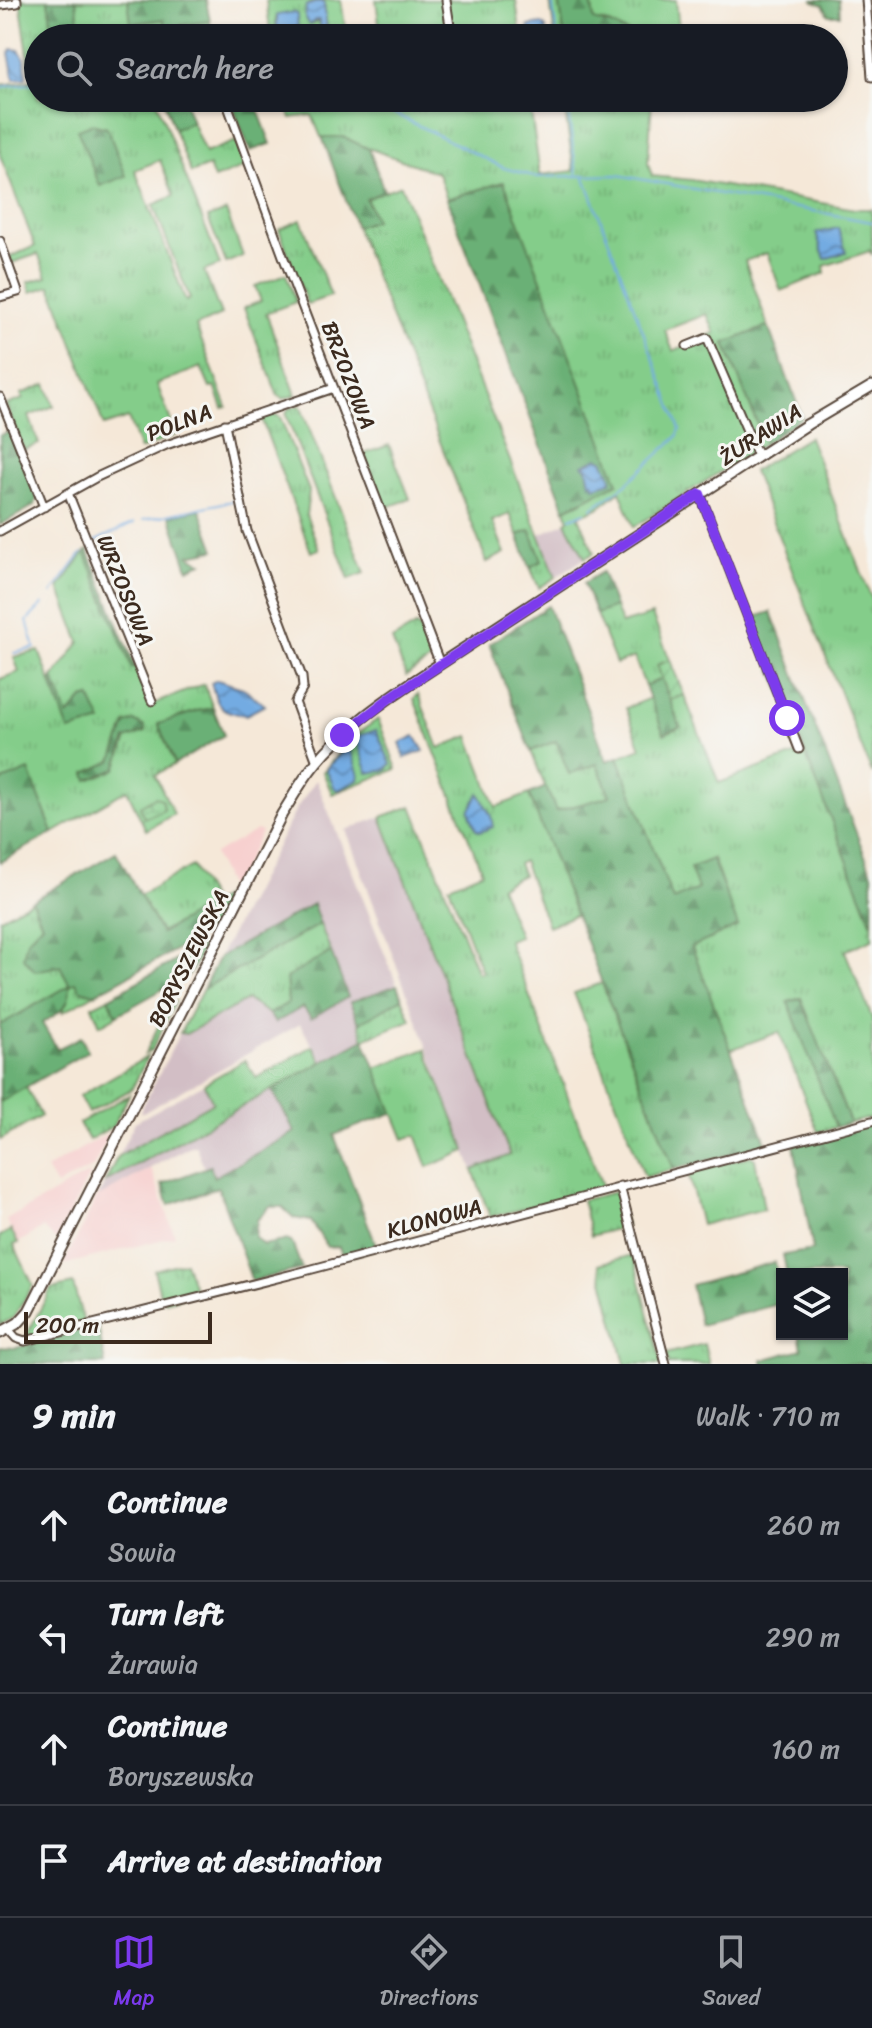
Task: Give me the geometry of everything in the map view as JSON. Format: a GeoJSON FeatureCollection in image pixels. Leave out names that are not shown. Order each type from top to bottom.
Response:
{"type":"FeatureCollection","features":[{"type":"Feature","properties":{"kind":"main road","name":"ŻURAWIA"},"geometry":{"type":"LineString","coordinates":[[468,646],[758,456],[872,386]]}},
{"type":"Feature","properties":{"kind":"main road","name":"BORYSZEWSKA"},"geometry":{"type":"LineString","coordinates":[[4,1331],[29,1311],[275,826],[317,762],[342,735],[372,710],[468,646]]}},
{"type":"Feature","properties":{"kind":"street"},"geometry":{"type":"LineString","coordinates":[[2,5],[17,3],[17,0]]}},
{"type":"Feature","properties":{"kind":"street"},"geometry":{"type":"LineString","coordinates":[[446,0],[450,24]]}},
{"type":"Feature","properties":{"kind":"street"},"geometry":{"type":"LineString","coordinates":[[866,0],[872,77]]}},
{"type":"Feature","properties":{"kind":"street","name":"BRZOZOWA"},"geometry":{"type":"LineString","coordinates":[[230,112],[440,664]]}},
{"type":"Feature","properties":{"kind":"street"},"geometry":{"type":"LineString","coordinates":[[0,241],[18,292],[0,297]]}},
{"type":"Feature","properties":{"kind":"street"},"geometry":{"type":"LineString","coordinates":[[687,346],[707,338],[758,456]]}},
{"type":"Feature","properties":{"kind":"street","name":"POLNA"},"geometry":{"type":"LineString","coordinates":[[0,531],[68,493],[166,445],[334,388]]}},
{"type":"Feature","properties":{"kind":"street"},"geometry":{"type":"LineString","coordinates":[[0,397],[44,507]]}},
{"type":"Feature","properties":{"kind":"street"},"geometry":{"type":"LineString","coordinates":[[225,424],[247,531],[302,677],[303,688],[295,702],[317,762]]}},
{"type":"Feature","properties":{"kind":"street","name":"WRZOSOWA"},"geometry":{"type":"LineString","coordinates":[[68,493],[152,701]]}},
{"type":"Feature","properties":{"kind":"street"},"geometry":{"type":"LineString","coordinates":[[700,494],[799,749]]}},
{"type":"Feature","properties":{"kind":"street","name":"KLONOWA"},"geometry":{"type":"LineString","coordinates":[[4,1331],[25,1341],[301,1272],[872,1121]]}},
{"type":"Feature","properties":{"kind":"street"},"geometry":{"type":"LineString","coordinates":[[620,1186],[666,1364]]}},
{"type":"Feature","properties":{"kind":"shaded area"},"geometry":{"type":"Polygon","coordinates":[[[566,522],[585,558],[556,577],[540,534],[566,522]]]}},
{"type":"Feature","properties":{"kind":"shaded area"},"geometry":{"type":"Polygon","coordinates":[[[316,780],[397,985],[351,1002],[364,1039],[322,1062],[300,1024],[140,1112],[180,1033],[186,1034],[247,1000],[269,1014],[275,1023],[304,1007],[311,1018],[348,997],[313,905],[219,957],[298,806],[316,780]]]}},
{"type":"Feature","properties":{"kind":"shaded area"},"geometry":{"type":"Polygon","coordinates":[[[381,817],[510,1155],[473,1170],[346,830],[381,817]]]}},
{"type":"Feature","properties":{"kind":"shaded area"},"geometry":{"type":"Polygon","coordinates":[[[257,830],[261,832],[231,892],[214,854],[257,830]]]}},
{"type":"Feature","properties":{"kind":"shaded area"},"geometry":{"type":"Polygon","coordinates":[[[204,1084],[214,1102],[118,1156],[135,1122],[204,1084]]]}},
{"type":"Feature","properties":{"kind":"shaded area"},"geometry":{"type":"Polygon","coordinates":[[[272,1090],[295,1131],[214,1177],[210,1166],[204,1168],[196,1146],[192,1145],[98,1197],[105,1182],[272,1090]]]}},
{"type":"Feature","properties":{"kind":"shaded area"},"geometry":{"type":"Polygon","coordinates":[[[110,1132],[93,1167],[56,1186],[46,1169],[110,1132]]]}},
{"type":"Feature","properties":{"kind":"shaded area"},"geometry":{"type":"Polygon","coordinates":[[[151,1168],[175,1236],[63,1265],[97,1197],[151,1168]]]}},
{"type":"Feature","properties":{"kind":"shaded area"},"geometry":{"type":"Polygon","coordinates":[[[91,1172],[56,1240],[43,1228],[18,1243],[6,1220],[91,1172]]]}},
{"type":"Feature","properties":{"kind":"green space"},"geometry":{"type":"Polygon","coordinates":[[[20,0],[48,0],[52,24],[24,24],[24,27],[20,0]]]}},
{"type":"Feature","properties":{"kind":"green space"},"geometry":{"type":"Polygon","coordinates":[[[48,0],[76,0],[79,24],[52,24],[48,0]]]}},
{"type":"Feature","properties":{"kind":"green space"},"geometry":{"type":"Polygon","coordinates":[[[76,0],[128,0],[132,24],[79,24],[76,0]]]}},
{"type":"Feature","properties":{"kind":"green space"},"geometry":{"type":"Polygon","coordinates":[[[128,0],[206,0],[210,21],[165,24],[164,19],[131,24],[128,0]]]}},
{"type":"Feature","properties":{"kind":"green space"},"geometry":{"type":"Polygon","coordinates":[[[266,0],[320,0],[309,4],[313,23],[319,20],[320,24],[297,24],[297,15],[276,18],[276,24],[269,24],[266,0]]]}},
{"type":"Feature","properties":{"kind":"green space"},"geometry":{"type":"Polygon","coordinates":[[[320,0],[341,0],[345,24],[326,24],[324,3],[320,0]]]}},
{"type":"Feature","properties":{"kind":"green space"},"geometry":{"type":"Polygon","coordinates":[[[376,0],[516,0],[519,24],[379,24],[376,0]]]}},
{"type":"Feature","properties":{"kind":"green space"},"geometry":{"type":"Polygon","coordinates":[[[550,0],[559,0],[563,24],[553,24],[550,0]]]}},
{"type":"Feature","properties":{"kind":"green space"},"geometry":{"type":"Polygon","coordinates":[[[559,0],[591,0],[594,20],[607,24],[563,24],[559,0]]]}},
{"type":"Feature","properties":{"kind":"green space"},"geometry":{"type":"Polygon","coordinates":[[[591,0],[676,0],[679,24],[610,24],[594,21],[591,0]]]}},
{"type":"Feature","properties":{"kind":"green space"},"geometry":{"type":"Polygon","coordinates":[[[812,0],[839,0],[840,15],[829,15],[823,5],[812,0]]]}},
{"type":"Feature","properties":{"kind":"green space"},"geometry":{"type":"Polygon","coordinates":[[[164,19],[165,24],[132,24],[164,19]]]}},
{"type":"Feature","properties":{"kind":"green space"},"geometry":{"type":"Polygon","coordinates":[[[24,82],[24,112],[160,112],[220,265],[204,271],[221,315],[196,326],[227,407],[223,408],[215,387],[210,388],[201,367],[157,384],[176,435],[140,450],[128,418],[104,426],[51,286],[31,292],[28,282],[47,277],[38,254],[12,263],[10,257],[35,246],[0,155],[0,85],[24,82]],[[160,160],[135,170],[186,301],[190,299],[153,205],[174,196],[160,160]]]}},
{"type":"Feature","properties":{"kind":"green space"},"geometry":{"type":"Polygon","coordinates":[[[168,112],[188,112],[192,122],[174,129],[168,112]]]}},
{"type":"Feature","properties":{"kind":"green space"},"geometry":{"type":"Polygon","coordinates":[[[235,112],[259,112],[271,144],[250,151],[235,112]]]}},
{"type":"Feature","properties":{"kind":"green space"},"geometry":{"type":"Polygon","coordinates":[[[289,112],[531,112],[540,175],[574,171],[565,112],[651,112],[648,163],[652,176],[692,180],[855,209],[872,209],[872,255],[870,251],[824,266],[825,273],[781,291],[767,253],[745,261],[768,326],[725,344],[765,443],[634,527],[620,491],[598,508],[579,516],[594,553],[585,558],[566,522],[569,520],[565,509],[583,501],[503,182],[447,199],[438,173],[344,137],[321,137],[312,115],[291,118],[289,112]],[[707,314],[665,330],[673,351],[715,333],[707,314]]]}},
{"type":"Feature","properties":{"kind":"green space"},"geometry":{"type":"Polygon","coordinates":[[[192,122],[205,153],[236,141],[245,167],[214,179],[209,166],[191,173],[174,129],[192,122]]]}},
{"type":"Feature","properties":{"kind":"green space"},"geometry":{"type":"Polygon","coordinates":[[[92,124],[107,128],[126,176],[100,186],[77,129],[92,124]]]}},
{"type":"Feature","properties":{"kind":"green space"},"geometry":{"type":"Polygon","coordinates":[[[322,137],[344,137],[369,149],[384,191],[366,199],[375,220],[356,227],[322,137]]]}},
{"type":"Feature","properties":{"kind":"green space"},"geometry":{"type":"Polygon","coordinates":[[[504,182],[618,483],[565,509],[447,199],[504,182]]]}},
{"type":"Feature","properties":{"kind":"green space"},"geometry":{"type":"Polygon","coordinates":[[[401,185],[556,577],[539,588],[530,567],[542,560],[530,531],[518,535],[510,514],[492,521],[505,553],[487,562],[356,227],[375,220],[366,198],[401,185]]]}},
{"type":"Feature","properties":{"kind":"green space"},"geometry":{"type":"Polygon","coordinates":[[[226,211],[243,256],[226,263],[208,218],[226,211]]]}},
{"type":"Feature","properties":{"kind":"green space"},"geometry":{"type":"Polygon","coordinates":[[[301,220],[331,296],[307,304],[279,229],[301,220]]]}},
{"type":"Feature","properties":{"kind":"green space"},"geometry":{"type":"Polygon","coordinates":[[[286,274],[296,302],[266,313],[296,395],[283,399],[278,396],[244,308],[261,301],[255,286],[286,274]]]}},
{"type":"Feature","properties":{"kind":"green space"},"geometry":{"type":"Polygon","coordinates":[[[768,326],[802,417],[765,443],[725,343],[768,326]]]}},
{"type":"Feature","properties":{"kind":"green space"},"geometry":{"type":"Polygon","coordinates":[[[46,384],[54,406],[29,416],[39,444],[24,450],[6,405],[23,399],[21,394],[46,384]]]}},
{"type":"Feature","properties":{"kind":"green space"},"geometry":{"type":"Polygon","coordinates":[[[300,405],[365,573],[349,579],[286,415],[288,409],[300,405]]]}},
{"type":"Feature","properties":{"kind":"green space"},"geometry":{"type":"Polygon","coordinates":[[[273,414],[280,417],[309,491],[306,515],[319,549],[311,552],[261,418],[273,414]]]}},
{"type":"Feature","properties":{"kind":"green space"},"geometry":{"type":"Polygon","coordinates":[[[8,432],[37,498],[35,505],[0,525],[0,435],[8,432]]]}},
{"type":"Feature","properties":{"kind":"green space"},"geometry":{"type":"Polygon","coordinates":[[[809,437],[872,600],[872,774],[753,471],[809,437]]]}},
{"type":"Feature","properties":{"kind":"green space"},"geometry":{"type":"Polygon","coordinates":[[[389,445],[410,499],[385,508],[364,454],[389,445]]]}},
{"type":"Feature","properties":{"kind":"green space"},"geometry":{"type":"Polygon","coordinates":[[[200,509],[215,550],[189,555],[202,563],[188,569],[170,516],[200,509]]]}},
{"type":"Feature","properties":{"kind":"green space"},"geometry":{"type":"Polygon","coordinates":[[[530,530],[542,561],[530,567],[518,535],[530,530]]]}},
{"type":"Feature","properties":{"kind":"green space"},"geometry":{"type":"Polygon","coordinates":[[[88,550],[135,666],[132,668],[85,552],[88,550]]]}},
{"type":"Feature","properties":{"kind":"green space"},"geometry":{"type":"Polygon","coordinates":[[[85,552],[151,705],[204,684],[213,708],[159,724],[175,764],[155,775],[174,814],[146,830],[127,790],[53,833],[29,771],[0,782],[0,679],[19,672],[14,657],[39,651],[69,730],[75,708],[68,717],[53,678],[80,642],[59,588],[85,552]],[[126,724],[112,761],[86,773],[88,780],[116,769],[128,736],[126,724]]]}},
{"type":"Feature","properties":{"kind":"green space"},"geometry":{"type":"Polygon","coordinates":[[[602,572],[615,607],[596,614],[584,583],[602,572]]]}},
{"type":"Feature","properties":{"kind":"green space"},"geometry":{"type":"Polygon","coordinates":[[[548,606],[607,761],[618,757],[673,900],[698,889],[690,868],[712,859],[738,926],[692,947],[767,1145],[674,1169],[529,794],[546,787],[556,811],[610,796],[597,764],[569,774],[556,741],[531,751],[489,644],[548,606]]]}},
{"type":"Feature","properties":{"kind":"green space"},"geometry":{"type":"Polygon","coordinates":[[[615,607],[621,624],[652,615],[670,660],[657,665],[662,679],[645,686],[634,657],[616,664],[596,614],[615,607]]]}},
{"type":"Feature","properties":{"kind":"green space"},"geometry":{"type":"Polygon","coordinates":[[[771,612],[872,874],[872,924],[752,618],[771,612]]]}},
{"type":"Feature","properties":{"kind":"green space"},"geometry":{"type":"Polygon","coordinates":[[[416,626],[421,629],[431,654],[429,661],[406,676],[392,640],[416,626]]]}},
{"type":"Feature","properties":{"kind":"green space"},"geometry":{"type":"Polygon","coordinates":[[[670,660],[684,695],[670,700],[657,665],[670,660]]]}},
{"type":"Feature","properties":{"kind":"green space"},"geometry":{"type":"Polygon","coordinates":[[[53,678],[68,716],[83,699],[90,697],[102,722],[69,731],[51,681],[53,678]]]}},
{"type":"Feature","properties":{"kind":"green space"},"geometry":{"type":"Polygon","coordinates":[[[662,679],[680,727],[664,734],[645,686],[662,679]]]}},
{"type":"Feature","properties":{"kind":"green space"},"geometry":{"type":"Polygon","coordinates":[[[418,694],[439,748],[469,736],[496,807],[529,794],[576,915],[548,926],[523,861],[518,864],[523,875],[500,886],[519,936],[508,940],[603,1188],[490,1217],[473,1170],[510,1155],[381,817],[412,806],[478,973],[482,972],[449,886],[482,872],[414,699],[418,694]]]}},
{"type":"Feature","properties":{"kind":"green space"},"geometry":{"type":"Polygon","coordinates":[[[684,695],[719,783],[805,751],[872,924],[872,939],[845,951],[872,1018],[872,1118],[850,1123],[801,998],[789,1002],[836,1127],[818,1132],[779,1032],[730,1050],[691,947],[737,926],[713,859],[699,889],[673,900],[618,757],[641,748],[626,708],[650,698],[664,733],[680,727],[670,700],[684,695]]]}},
{"type":"Feature","properties":{"kind":"green space"},"geometry":{"type":"Polygon","coordinates":[[[213,708],[224,735],[175,764],[158,724],[213,708]]]}},
{"type":"Feature","properties":{"kind":"green space"},"geometry":{"type":"Polygon","coordinates":[[[378,719],[397,769],[332,794],[323,772],[350,739],[378,719]]]}},
{"type":"Feature","properties":{"kind":"green space"},"geometry":{"type":"Polygon","coordinates":[[[134,721],[145,727],[145,732],[126,739],[116,769],[88,780],[86,773],[112,761],[126,724],[134,721]]]}},
{"type":"Feature","properties":{"kind":"green space"},"geometry":{"type":"Polygon","coordinates":[[[556,740],[598,764],[611,797],[555,811],[531,751],[556,740]]]}},
{"type":"Feature","properties":{"kind":"green space"},"geometry":{"type":"Polygon","coordinates":[[[29,770],[53,833],[0,862],[0,782],[29,770]]]}},
{"type":"Feature","properties":{"kind":"green space"},"geometry":{"type":"Polygon","coordinates":[[[155,797],[162,799],[164,809],[144,818],[140,806],[155,797]]]}},
{"type":"Feature","properties":{"kind":"green space"},"geometry":{"type":"Polygon","coordinates":[[[116,852],[161,933],[231,892],[212,930],[95,994],[80,990],[76,982],[70,985],[60,966],[35,971],[23,958],[27,940],[42,924],[32,901],[116,852]]]}},
{"type":"Feature","properties":{"kind":"green space"},"geometry":{"type":"Polygon","coordinates":[[[192,866],[213,903],[161,933],[140,895],[192,866]]]}},
{"type":"Feature","properties":{"kind":"green space"},"geometry":{"type":"Polygon","coordinates":[[[32,901],[42,924],[27,940],[60,966],[84,991],[95,994],[63,1012],[69,986],[0,1025],[0,918],[32,901]]]}},
{"type":"Feature","properties":{"kind":"green space"},"geometry":{"type":"Polygon","coordinates":[[[313,904],[320,924],[203,989],[219,957],[313,904]]]}},
{"type":"Feature","properties":{"kind":"green space"},"geometry":{"type":"Polygon","coordinates":[[[320,924],[331,952],[287,978],[288,1003],[269,1014],[247,1000],[186,1034],[180,1033],[203,989],[320,924]]]}},
{"type":"Feature","properties":{"kind":"green space"},"geometry":{"type":"Polygon","coordinates":[[[204,945],[190,974],[117,1015],[108,998],[204,945]]]}},
{"type":"Feature","properties":{"kind":"green space"},"geometry":{"type":"Polygon","coordinates":[[[331,952],[348,997],[311,1018],[303,1007],[275,1023],[269,1014],[288,1003],[286,978],[331,952]]]}},
{"type":"Feature","properties":{"kind":"green space"},"geometry":{"type":"Polygon","coordinates":[[[602,983],[674,1169],[645,1177],[574,993],[602,983]]]}},
{"type":"Feature","properties":{"kind":"green space"},"geometry":{"type":"Polygon","coordinates":[[[70,985],[66,1004],[42,1023],[57,1049],[81,1037],[88,1051],[0,1102],[0,1025],[70,985]]]}},
{"type":"Feature","properties":{"kind":"green space"},"geometry":{"type":"Polygon","coordinates":[[[397,985],[402,998],[359,1023],[350,1002],[397,985]]]}},
{"type":"Feature","properties":{"kind":"green space"},"geometry":{"type":"Polygon","coordinates":[[[108,998],[117,1015],[100,1025],[92,1006],[108,998]]]}},
{"type":"Feature","properties":{"kind":"green space"},"geometry":{"type":"Polygon","coordinates":[[[402,998],[411,1020],[364,1039],[359,1023],[402,998]]]}},
{"type":"Feature","properties":{"kind":"green space"},"geometry":{"type":"Polygon","coordinates":[[[801,998],[850,1123],[836,1127],[788,1002],[801,998]]]}},
{"type":"Feature","properties":{"kind":"green space"},"geometry":{"type":"Polygon","coordinates":[[[175,1002],[152,1050],[145,1054],[168,1006],[175,1002]]]}},
{"type":"Feature","properties":{"kind":"green space"},"geometry":{"type":"Polygon","coordinates":[[[364,1039],[393,1113],[334,1135],[376,1245],[374,1250],[343,1258],[339,1247],[327,1247],[311,1221],[294,1218],[282,1207],[269,1207],[257,1220],[255,1237],[263,1245],[288,1240],[302,1269],[252,1281],[218,1187],[169,1205],[162,1184],[210,1166],[214,1177],[295,1132],[272,1090],[364,1039]]]}},
{"type":"Feature","properties":{"kind":"green space"},"geometry":{"type":"Polygon","coordinates":[[[313,1046],[322,1062],[105,1182],[118,1156],[213,1102],[204,1084],[245,1060],[256,1078],[313,1046]]]}},
{"type":"Feature","properties":{"kind":"green space"},"geometry":{"type":"Polygon","coordinates":[[[426,1049],[466,1151],[428,1167],[416,1135],[404,1139],[375,1068],[426,1049]]]}},
{"type":"Feature","properties":{"kind":"green space"},"geometry":{"type":"Polygon","coordinates":[[[147,1057],[132,1089],[88,1113],[79,1096],[147,1057]]]}},
{"type":"Feature","properties":{"kind":"green space"},"geometry":{"type":"Polygon","coordinates":[[[26,1087],[41,1116],[0,1140],[0,1102],[26,1087]]]}},
{"type":"Feature","properties":{"kind":"green space"},"geometry":{"type":"Polygon","coordinates":[[[129,1095],[113,1126],[89,1140],[79,1123],[129,1095]]]}},
{"type":"Feature","properties":{"kind":"green space"},"geometry":{"type":"Polygon","coordinates":[[[872,1124],[872,1364],[762,1364],[762,1360],[802,1349],[800,1340],[848,1340],[848,1268],[786,1268],[783,1255],[813,1250],[794,1145],[872,1124]]]}},
{"type":"Feature","properties":{"kind":"green space"},"geometry":{"type":"Polygon","coordinates":[[[751,1156],[755,1159],[764,1209],[701,1225],[688,1172],[751,1156]]]}},
{"type":"Feature","properties":{"kind":"green space"},"geometry":{"type":"Polygon","coordinates":[[[615,1192],[626,1226],[591,1236],[582,1200],[615,1192]]]}},
{"type":"Feature","properties":{"kind":"green space"},"geometry":{"type":"Polygon","coordinates":[[[11,1230],[18,1243],[14,1245],[33,1285],[14,1317],[0,1325],[0,1236],[11,1230]]]}},
{"type":"Feature","properties":{"kind":"green space"},"geometry":{"type":"Polygon","coordinates":[[[633,1255],[662,1364],[625,1364],[599,1264],[633,1255]]]}},
{"type":"Feature","properties":{"kind":"green space"},"geometry":{"type":"Polygon","coordinates":[[[185,1262],[196,1293],[166,1302],[161,1298],[154,1270],[185,1262]]]}},
{"type":"Feature","properties":{"kind":"green space"},"geometry":{"type":"Polygon","coordinates":[[[775,1262],[776,1305],[700,1325],[691,1285],[775,1262]]]}},
{"type":"Feature","properties":{"kind":"green space"},"geometry":{"type":"Polygon","coordinates":[[[73,1284],[84,1323],[25,1338],[51,1289],[73,1284]]]}},
{"type":"Feature","properties":{"kind":"green space"},"geometry":{"type":"Polygon","coordinates":[[[98,1325],[105,1364],[0,1364],[0,1347],[16,1348],[98,1325]]]}},
{"type":"Feature","properties":{"kind":"green space"},"geometry":{"type":"Polygon","coordinates":[[[704,1344],[709,1364],[669,1364],[666,1354],[704,1344]]]}},
{"type":"Feature","properties":{"kind":"water"},"geometry":{"type":"Polygon","coordinates":[[[319,1],[324,3],[326,24],[315,20],[309,24],[305,19],[306,6],[319,1]]]}},
{"type":"Feature","properties":{"kind":"water"},"geometry":{"type":"Polygon","coordinates":[[[294,12],[298,24],[277,24],[277,15],[294,12]]]}},
{"type":"Feature","properties":{"kind":"water"},"geometry":{"type":"Polygon","coordinates":[[[12,49],[19,50],[24,58],[24,78],[14,79],[9,53],[12,49]]]}},
{"type":"Feature","properties":{"kind":"water"},"geometry":{"type":"Polygon","coordinates":[[[838,228],[846,252],[825,259],[816,233],[838,228]]]}},
{"type":"Feature","properties":{"kind":"water"},"geometry":{"type":"Polygon","coordinates":[[[598,458],[603,460],[612,478],[611,482],[594,487],[583,465],[598,458]]]}},
{"type":"Feature","properties":{"kind":"water"},"geometry":{"type":"Polygon","coordinates":[[[217,680],[243,688],[265,705],[246,715],[225,710],[218,703],[211,683],[217,680]]]}},
{"type":"Feature","properties":{"kind":"water"},"geometry":{"type":"Polygon","coordinates":[[[376,730],[391,764],[386,770],[368,773],[357,741],[358,736],[376,730]]]}},
{"type":"Feature","properties":{"kind":"water"},"geometry":{"type":"Polygon","coordinates":[[[415,736],[424,751],[405,758],[400,743],[415,736]]]}},
{"type":"Feature","properties":{"kind":"water"},"geometry":{"type":"Polygon","coordinates":[[[347,747],[359,775],[358,780],[339,790],[335,789],[326,769],[347,747]]]}},
{"type":"Feature","properties":{"kind":"water"},"geometry":{"type":"Polygon","coordinates":[[[479,793],[493,827],[480,832],[476,830],[469,811],[479,793]]]}},
{"type":"Feature","properties":{"kind":"waterway"},"geometry":{"type":"LineString","coordinates":[[552,0],[555,24]]}},
{"type":"Feature","properties":{"kind":"waterway"},"geometry":{"type":"LineString","coordinates":[[0,87],[24,84]]}},
{"type":"Feature","properties":{"kind":"waterway"},"geometry":{"type":"LineString","coordinates":[[391,112],[504,168],[537,177],[618,175],[872,222]]}},
{"type":"Feature","properties":{"kind":"waterway"},"geometry":{"type":"LineString","coordinates":[[568,112],[577,176]]}},
{"type":"Feature","properties":{"kind":"waterway"},"geometry":{"type":"LineString","coordinates":[[584,175],[680,429],[677,437],[625,485],[592,508]]}},
{"type":"Feature","properties":{"kind":"waterway"},"geometry":{"type":"LineString","coordinates":[[143,520],[232,501]]}},
{"type":"Feature","properties":{"kind":"waterway"},"geometry":{"type":"LineString","coordinates":[[571,518],[585,512]]}},
{"type":"Feature","properties":{"kind":"waterway"},"geometry":{"type":"LineString","coordinates":[[94,542],[134,523]]}},
{"type":"Feature","properties":{"kind":"waterway"},"geometry":{"type":"LineString","coordinates":[[52,593],[82,553]]}},
{"type":"Feature","properties":{"kind":"waterway"},"geometry":{"type":"LineString","coordinates":[[14,653],[35,648],[27,621],[43,604]]}},
{"type":"Feature","properties":{"kind":"route"},"geometry":{"type":"LineString","coordinates":[[342,735],[372,710],[440,664],[700,494],[787,718]]}}]}
